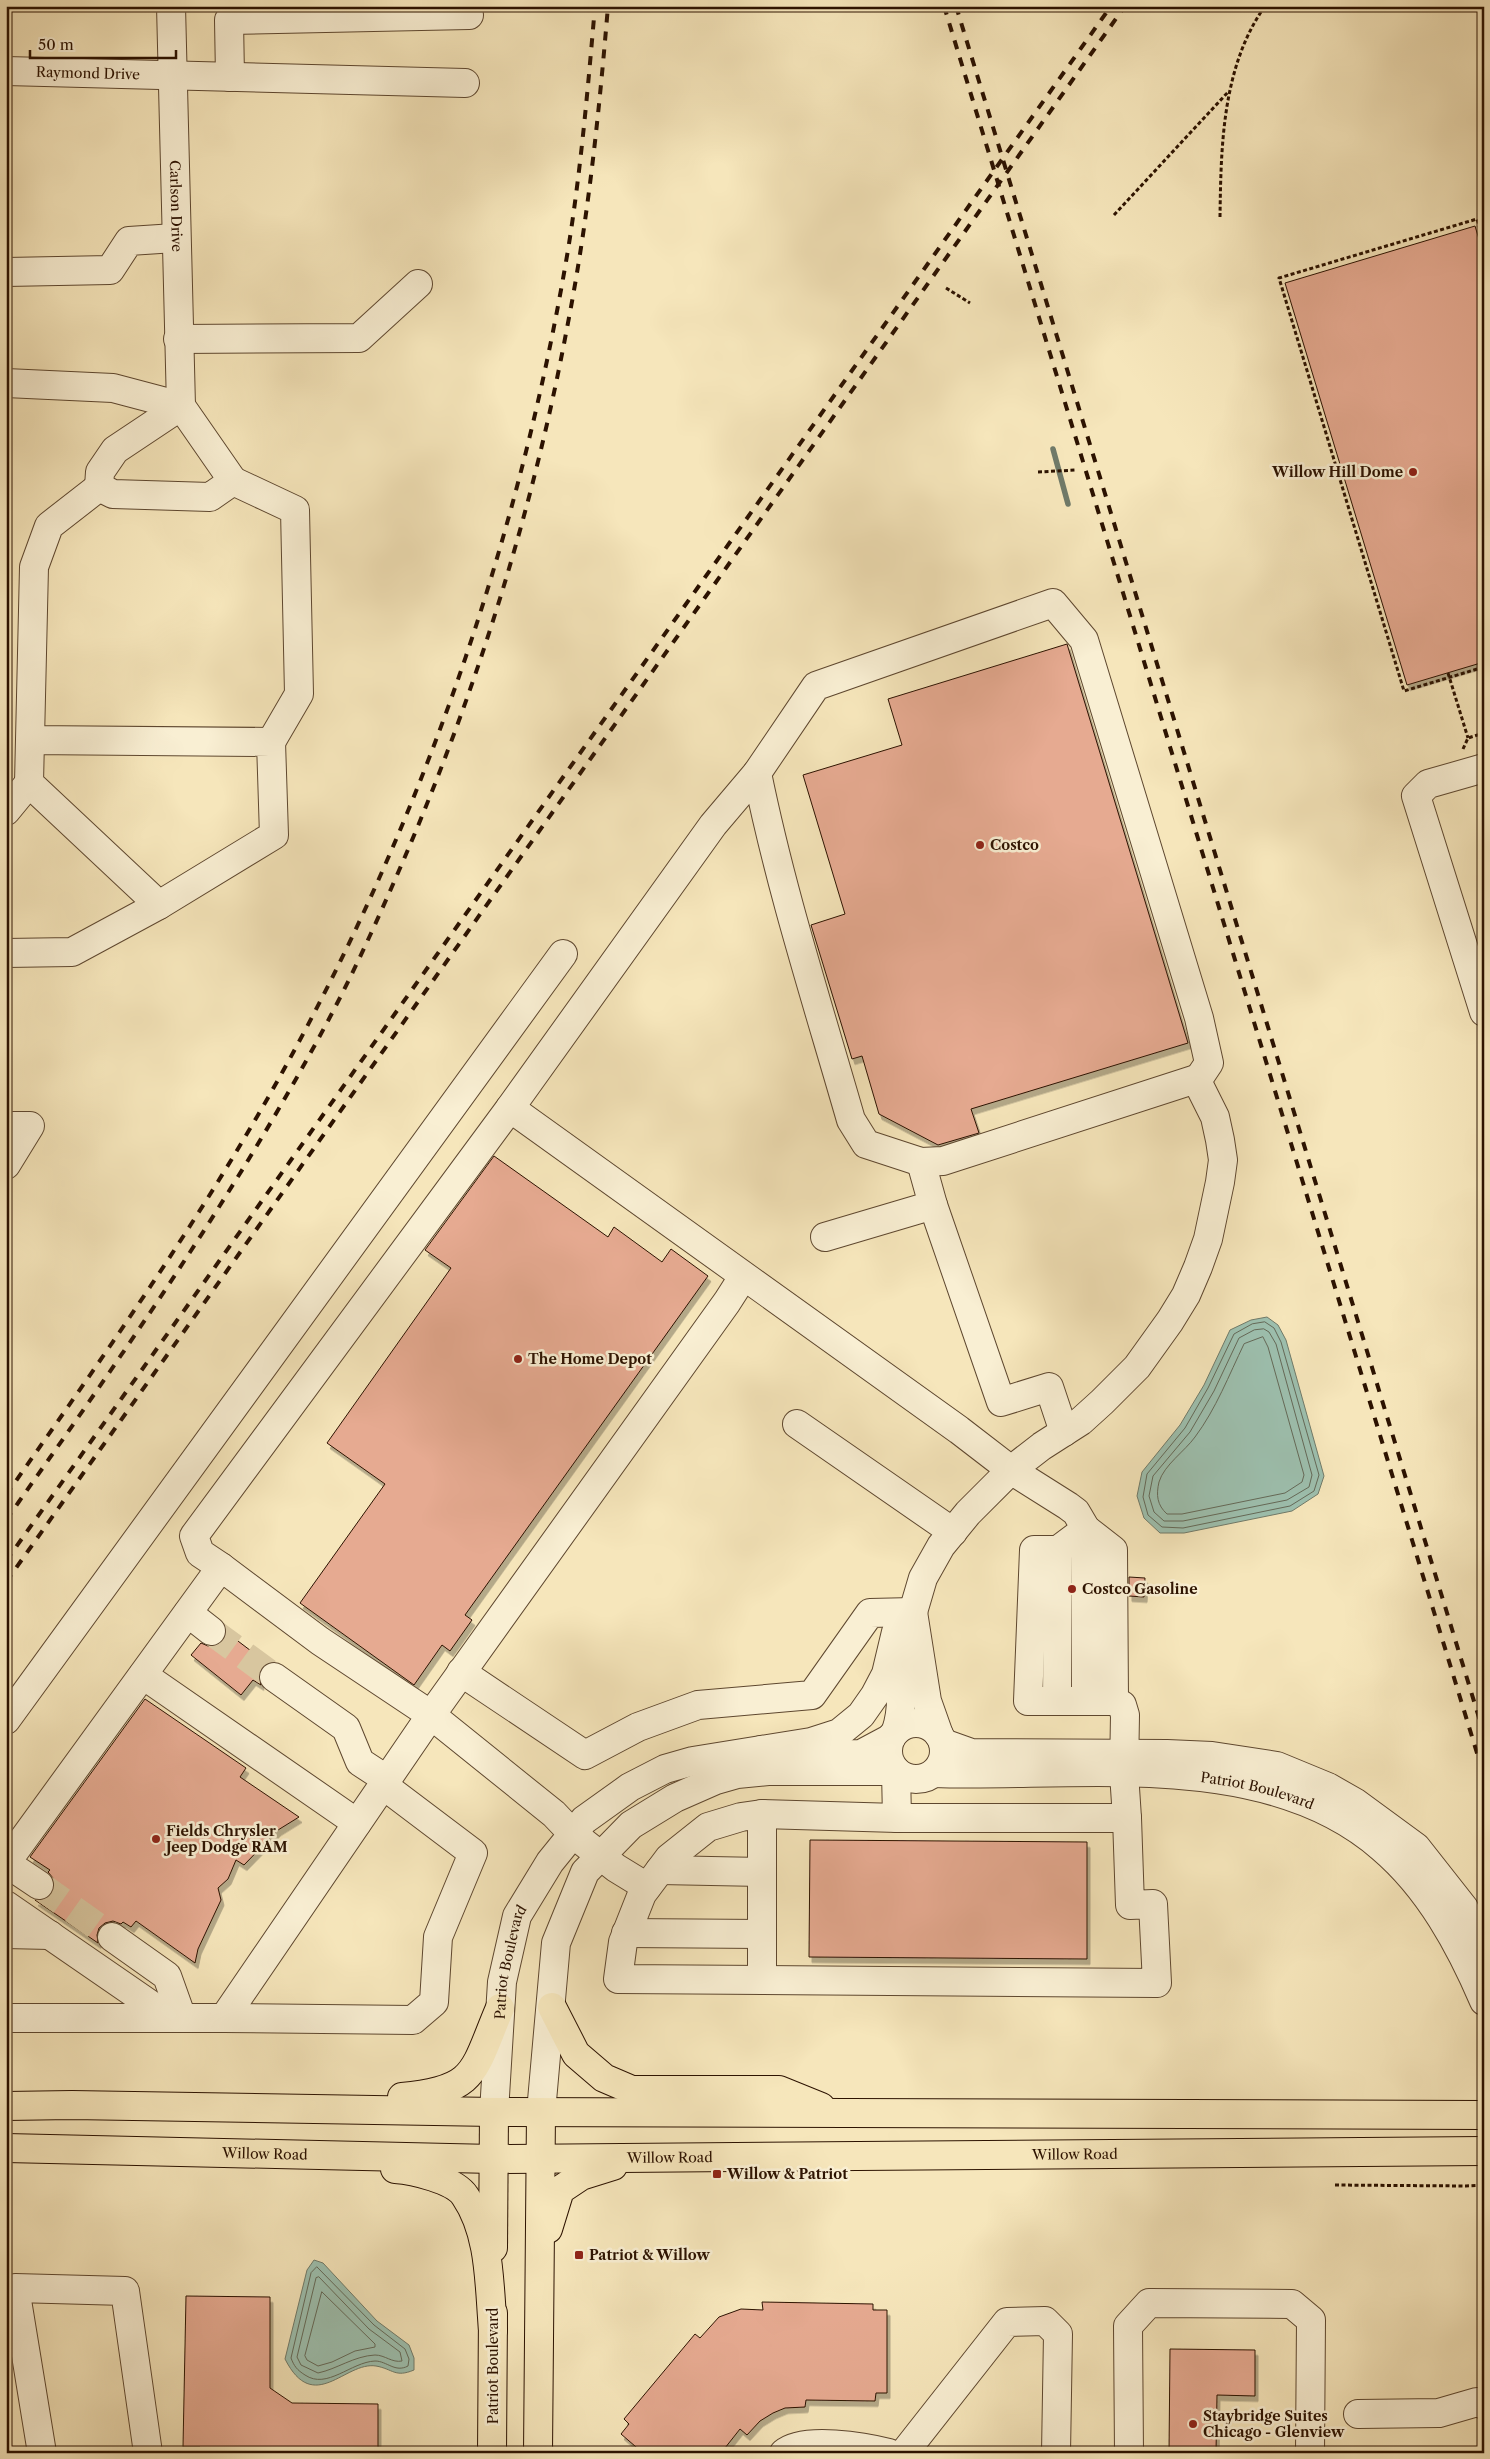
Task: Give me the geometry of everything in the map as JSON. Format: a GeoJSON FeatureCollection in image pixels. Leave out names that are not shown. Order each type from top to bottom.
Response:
{"type":"FeatureCollection","features":[{"type":"Feature","properties":{"kind":"main road"},"geometry":{"type":"LineString","coordinates":[[552,2007],[576,2054],[604,2078],[632,2090],[779,2090],[834,2113]]}},
{"type":"Feature","properties":{"kind":"main road"},"geometry":{"type":"LineString","coordinates":[[72,2105],[123,2098],[354,2101],[430,2094],[455,2087],[473,2072],[500,2008]]}},
{"type":"Feature","properties":{"kind":"main road"},"geometry":{"type":"LineString","coordinates":[[6,2106],[72,2105],[494,2112],[1484,2115]]}},
{"type":"Feature","properties":{"kind":"main road","name":"Patriot Boulevard"},"geometry":{"type":"LineString","coordinates":[[492,2453],[494,2112]]}},
{"type":"Feature","properties":{"kind":"main road","name":"Patriot Boulevard"},"geometry":{"type":"LineString","coordinates":[[538,2453],[540,2112]]}},
{"type":"Feature","properties":{"kind":"main road","name":"Willow Road"},"geometry":{"type":"LineString","coordinates":[[6,2148],[493,2159],[1484,2151]]}},
{"type":"Feature","properties":{"kind":"main road"},"geometry":{"type":"LineString","coordinates":[[47,2150],[175,2166],[408,2170],[448,2182],[465,2194],[480,2228],[486,2251],[494,2330]]}},
{"type":"Feature","properties":{"kind":"main road"},"geometry":{"type":"LineString","coordinates":[[538,2264],[560,2190],[581,2176],[602,2168],[656,2158]]}},
{"type":"Feature","properties":{"kind":"street","name":"Carlson Drive"},"geometry":{"type":"LineString","coordinates":[[170,6],[181,406]]}},
{"type":"Feature","properties":{"kind":"street"},"geometry":{"type":"LineString","coordinates":[[230,77],[229,20],[469,15]]}},
{"type":"Feature","properties":{"kind":"street","name":"Raymond Drive"},"geometry":{"type":"LineString","coordinates":[[6,71],[465,83]]}},
{"type":"Feature","properties":{"kind":"street"},"geometry":{"type":"LineString","coordinates":[[6,272],[110,270],[129,241],[175,238]]}},
{"type":"Feature","properties":{"kind":"street"},"geometry":{"type":"LineString","coordinates":[[178,339],[359,338],[418,284]]}},
{"type":"Feature","properties":{"kind":"street"},"geometry":{"type":"LineString","coordinates":[[6,383],[113,388],[181,406],[233,481],[295,510],[299,694],[271,742],[274,835],[159,905],[72,952],[6,954]]}},
{"type":"Feature","properties":{"kind":"street"},"geometry":{"type":"LineString","coordinates":[[6,811],[29,783],[34,567],[49,526],[99,487],[100,472],[115,450],[181,406]]}},
{"type":"Feature","properties":{"kind":"street"},"geometry":{"type":"LineString","coordinates":[[99,487],[113,494],[210,497],[233,481]]}},
{"type":"Feature","properties":{"kind":"street"},"geometry":{"type":"LineString","coordinates":[[762,1872],[654,1879],[601,1856],[572,1834],[554,1814],[431,1714],[320,1641],[200,1553],[194,1536],[510,1108],[713,824],[757,773],[816,686],[1053,603],[1084,640],[1199,1018],[1209,1063],[1197,1081]]}},
{"type":"Feature","properties":{"kind":"street"},"geometry":{"type":"LineString","coordinates":[[30,740],[271,742]]}},
{"type":"Feature","properties":{"kind":"street"},"geometry":{"type":"LineString","coordinates":[[1477,757],[1428,784],[1416,796],[1484,1012]]}},
{"type":"Feature","properties":{"kind":"street"},"geometry":{"type":"LineString","coordinates":[[757,773],[768,828],[792,920],[851,1120],[866,1144],[921,1162],[943,1160],[1196,1079],[1197,1081]]}},
{"type":"Feature","properties":{"kind":"street"},"geometry":{"type":"LineString","coordinates":[[29,783],[159,905]]}},
{"type":"Feature","properties":{"kind":"street"},"geometry":{"type":"LineString","coordinates":[[6,1720],[563,954]]}},
{"type":"Feature","properties":{"kind":"street"},"geometry":{"type":"LineString","coordinates":[[761,1750],[811,1742],[839,1733],[861,1715],[875,1695],[886,1674],[896,1632],[913,1612],[923,1578],[941,1546],[1011,1470],[1081,1421],[1137,1368],[1186,1295],[1198,1267],[1215,1212],[1223,1160],[1215,1117],[1197,1081]]}},
{"type":"Feature","properties":{"kind":"street"},"geometry":{"type":"LineString","coordinates":[[510,1108],[959,1430],[1011,1470],[1076,1512],[1086,1529],[1114,1550],[1114,1701]]}},
{"type":"Feature","properties":{"kind":"street"},"geometry":{"type":"LineString","coordinates":[[6,1126],[30,1126],[6,1165]]}},
{"type":"Feature","properties":{"kind":"street"},"geometry":{"type":"LineString","coordinates":[[921,1162],[933,1204],[1001,1402],[1049,1387],[1064,1432]]}},
{"type":"Feature","properties":{"kind":"street"},"geometry":{"type":"LineString","coordinates":[[825,1237],[933,1204]]}},
{"type":"Feature","properties":{"kind":"street"},"geometry":{"type":"LineString","coordinates":[[224,2018],[431,1714],[727,1302],[743,1276]]}},
{"type":"Feature","properties":{"kind":"street"},"geometry":{"type":"LineString","coordinates":[[797,1424],[952,1532]]}},
{"type":"Feature","properties":{"kind":"street"},"geometry":{"type":"LineString","coordinates":[[1086,1529],[1058,1550],[1034,1550],[1028,1701],[1114,1701],[1122,1705],[1125,1715],[1124,1764],[1127,1818],[1130,1905],[1154,1904],[1157,1983],[618,1979],[623,1942],[642,1894],[669,1858],[708,1827],[742,1817],[762,1814],[907,1818],[1127,1818]]}},
{"type":"Feature","properties":{"kind":"street"},"geometry":{"type":"LineString","coordinates":[[1086,1529],[1086,1700]]}},
{"type":"Feature","properties":{"kind":"street"},"geometry":{"type":"LineString","coordinates":[[39,1885],[6,1863],[221,1567]]}},
{"type":"Feature","properties":{"kind":"street"},"geometry":{"type":"LineString","coordinates":[[461,1672],[585,1755],[638,1727],[698,1705],[812,1695],[870,1612],[913,1612]]}},
{"type":"Feature","properties":{"kind":"street"},"geometry":{"type":"LineString","coordinates":[[907,1818],[930,1775],[943,1759],[941,1739],[927,1700],[913,1612]]}},
{"type":"Feature","properties":{"kind":"street"},"geometry":{"type":"LineString","coordinates":[[188,1613],[210,1631]]}},
{"type":"Feature","properties":{"kind":"street"},"geometry":{"type":"LineString","coordinates":[[896,1632],[902,1699],[900,1719],[893,1735],[888,1755],[896,1771],[907,1818]]}},
{"type":"Feature","properties":{"kind":"street"},"geometry":{"type":"LineString","coordinates":[[143,1675],[357,1823]]}},
{"type":"Feature","properties":{"kind":"street"},"geometry":{"type":"LineString","coordinates":[[6,2018],[413,2020],[434,2002],[438,1937],[473,1853],[360,1762],[346,1728],[274,1677]]}},
{"type":"Feature","properties":{"kind":"street","name":"Patriot Boulevard"},"geometry":{"type":"LineString","coordinates":[[494,2112],[502,1982],[517,1916],[550,1862],[584,1820],[630,1787],[666,1769],[713,1756],[761,1750],[795,1755],[861,1754],[893,1735],[902,1726],[919,1723],[934,1729],[941,1739],[971,1753],[1124,1764],[1242,1782],[1304,1802],[1342,1820],[1382,1848],[1436,1909],[1457,1944],[1484,2001]]}},
{"type":"Feature","properties":{"kind":"street","name":"Patriot Boulevard"},"geometry":{"type":"LineString","coordinates":[[540,2112],[552,2007],[556,1943],[585,1872],[631,1825],[675,1798],[716,1780],[737,1774],[768,1771],[896,1771],[910,1778],[930,1775],[1124,1764],[1175,1754],[1244,1760],[1277,1766],[1356,1802],[1416,1848],[1464,1908],[1484,1950]]}},
{"type":"Feature","properties":{"kind":"street"},"geometry":{"type":"LineString","coordinates":[[762,1814],[762,1980]]}},
{"type":"Feature","properties":{"kind":"street"},"geometry":{"type":"LineString","coordinates":[[6,1905],[176,2018]]}},
{"type":"Feature","properties":{"kind":"street"},"geometry":{"type":"LineString","coordinates":[[626,1933],[762,1934]]}},
{"type":"Feature","properties":{"kind":"street"},"geometry":{"type":"LineString","coordinates":[[6,1934],[50,1935]]}},
{"type":"Feature","properties":{"kind":"street"},"geometry":{"type":"LineString","coordinates":[[112,1937],[167,1976],[176,2018]]}},
{"type":"Feature","properties":{"kind":"street"},"geometry":{"type":"LineString","coordinates":[[42,2453],[15,2288],[125,2291],[148,2453]]}},
{"type":"Feature","properties":{"kind":"street"},"geometry":{"type":"LineString","coordinates":[[1129,2453],[1128,2326],[1149,2303],[1292,2304],[1311,2320],[1310,2453]]}},
{"type":"Feature","properties":{"kind":"street"},"geometry":{"type":"LineString","coordinates":[[904,2453],[1007,2322],[1045,2321],[1058,2334],[1056,2453]]}},
{"type":"Feature","properties":{"kind":"street"},"geometry":{"type":"LineString","coordinates":[[1358,2414],[1439,2413],[1477,2402],[1484,2405]]}},
{"type":"Feature","properties":{"kind":"street"},"geometry":{"type":"LineString","coordinates":[[784,2453],[788,2449],[806,2445],[865,2447],[889,2453]]}},
{"type":"Feature","properties":{"kind":"path"},"geometry":{"type":"LineString","coordinates":[[1220,217],[1221,142],[1230,90],[1243,46],[1265,6]]}},
{"type":"Feature","properties":{"kind":"path"},"geometry":{"type":"LineString","coordinates":[[1114,215],[1230,90]]}},
{"type":"Feature","properties":{"kind":"path"},"geometry":{"type":"LineString","coordinates":[[1484,242],[1477,219],[1279,278],[1404,691],[1484,667]]}},
{"type":"Feature","properties":{"kind":"path"},"geometry":{"type":"LineString","coordinates":[[946,288],[970,304]]}},
{"type":"Feature","properties":{"kind":"path"},"geometry":{"type":"LineString","coordinates":[[1038,472],[1076,470]]}},
{"type":"Feature","properties":{"kind":"path"},"geometry":{"type":"LineString","coordinates":[[1448,673],[1477,757]]}},
{"type":"Feature","properties":{"kind":"path"},"geometry":{"type":"LineString","coordinates":[[1335,2185],[1484,2185]]}},
{"type":"Feature","properties":{"kind":"water"},"geometry":{"type":"Polygon","coordinates":[[[1267,1317],[1278,1325],[1286,1340],[1324,1476],[1318,1494],[1292,1511],[1184,1533],[1160,1533],[1144,1518],[1137,1496],[1142,1472],[1180,1425],[1204,1385],[1230,1330],[1251,1320],[1267,1317]]]}},
{"type":"Feature","properties":{"kind":"water"},"geometry":{"type":"Polygon","coordinates":[[[314,2260],[323,2263],[377,2321],[409,2345],[414,2358],[414,2370],[398,2373],[382,2367],[364,2367],[330,2382],[318,2385],[307,2383],[296,2375],[285,2359],[307,2270],[314,2260]]]}},
{"type":"Feature","properties":{"kind":"building","name":"Willow Hill Dome"},"geometry":{"type":"Polygon","coordinates":[[[1475,226],[1484,256],[1484,662],[1407,685],[1285,283],[1475,226]]]}},
{"type":"Feature","properties":{"kind":"building","name":"Costco"},"geometry":{"type":"Polygon","coordinates":[[[1067,644],[1188,1043],[971,1109],[979,1133],[938,1145],[879,1114],[862,1056],[852,1059],[811,925],[845,914],[803,775],[902,745],[888,699],[1067,644]]]}},
{"type":"Feature","properties":{"kind":"building","name":"The Home Depot"},"geometry":{"type":"Polygon","coordinates":[[[494,1156],[608,1237],[614,1227],[662,1262],[671,1249],[708,1276],[465,1615],[472,1620],[450,1651],[442,1645],[414,1685],[300,1603],[385,1484],[327,1443],[451,1268],[425,1250],[494,1156]]]}},
{"type":"Feature","properties":{"kind":"building"},"geometry":{"type":"Polygon","coordinates":[[[1129,1577],[1145,1578],[1144,1597],[1129,1596],[1129,1577]]]}},
{"type":"Feature","properties":{"kind":"building"},"geometry":{"type":"Polygon","coordinates":[[[226,1632],[267,1663],[259,1675],[261,1685],[253,1680],[241,1695],[191,1655],[201,1643],[208,1646],[217,1645],[224,1640],[226,1632]]]}},
{"type":"Feature","properties":{"kind":"building","name":"Fields Chrysler Jeep Dodge RAM"},"geometry":{"type":"Polygon","coordinates":[[[145,1699],[246,1768],[240,1777],[299,1817],[278,1830],[244,1865],[236,1860],[228,1879],[218,1888],[221,1900],[198,1949],[195,1963],[136,1921],[131,1927],[123,1922],[121,1924],[113,1921],[105,1923],[99,1928],[97,1935],[98,1943],[35,1900],[46,1899],[52,1893],[55,1886],[53,1878],[48,1872],[50,1870],[30,1857],[145,1699]]]}},
{"type":"Feature","properties":{"kind":"building"},"geometry":{"type":"Polygon","coordinates":[[[810,1840],[1087,1842],[1087,1959],[809,1957],[810,1840]]]}},
{"type":"Feature","properties":{"kind":"building"},"geometry":{"type":"Polygon","coordinates":[[[186,2296],[270,2297],[270,2388],[292,2403],[378,2404],[378,2453],[200,2453],[200,2447],[183,2447],[186,2296]]]}},
{"type":"Feature","properties":{"kind":"building"},"geometry":{"type":"Polygon","coordinates":[[[762,2302],[873,2304],[873,2310],[887,2310],[887,2393],[876,2393],[875,2401],[806,2400],[805,2407],[785,2408],[773,2413],[760,2421],[747,2435],[740,2429],[721,2453],[643,2453],[621,2434],[629,2424],[624,2419],[695,2334],[700,2338],[719,2317],[741,2309],[763,2310],[762,2302]]]}},
{"type":"Feature","properties":{"kind":"building","name":"Staybridge Suites Chicago - Glenview"},"geometry":{"type":"Polygon","coordinates":[[[1170,2349],[1255,2350],[1255,2396],[1217,2395],[1216,2453],[1169,2453],[1170,2349]]]}},
{"type":"Feature","properties":{"kind":"waterway"},"geometry":{"type":"LineString","coordinates":[[1053,449],[1068,504]]}},
{"type":"Feature","properties":{"kind":"tunnel"},"geometry":{"type":"LineString","coordinates":[[211,1631],[274,1677]]}},
{"type":"Feature","properties":{"kind":"tunnel"},"geometry":{"type":"LineString","coordinates":[[39,1885],[112,1937]]}},
{"type":"Feature","properties":{"kind":"railway"},"geometry":{"type":"LineString","coordinates":[[6,1495],[150,1287],[252,1126],[334,975],[380,876],[422,775],[460,672],[494,568],[523,463],[548,357],[568,250],[577,189],[595,6]]}},
{"type":"Feature","properties":{"kind":"railway"},"geometry":{"type":"LineString","coordinates":[[6,1520],[176,1274],[294,1083],[359,959],[431,795],[479,664],[500,598],[520,531],[553,396],[567,328],[587,208],[597,127],[608,6]]}},
{"type":"Feature","properties":{"kind":"railway"},"geometry":{"type":"LineString","coordinates":[[944,6],[1484,1776]]}},
{"type":"Feature","properties":{"kind":"railway"},"geometry":{"type":"LineString","coordinates":[[956,6],[1484,1734]]}},
{"type":"Feature","properties":{"kind":"railway"},"geometry":{"type":"LineString","coordinates":[[6,1561],[1111,6]]}},
{"type":"Feature","properties":{"kind":"railway"},"geometry":{"type":"LineString","coordinates":[[6,1582],[1125,6]]}},
{"type":"Feature","properties":{"kind":"place","name":"Willow Hill Dome"},"geometry":{"type":"Point","coordinates":[1413,472]}},
{"type":"Feature","properties":{"kind":"place","name":"Costco"},"geometry":{"type":"Point","coordinates":[980,845]}},
{"type":"Feature","properties":{"kind":"place","name":"The Home Depot"},"geometry":{"type":"Point","coordinates":[518,1359]}},
{"type":"Feature","properties":{"kind":"place","name":"Costco Gasoline"},"geometry":{"type":"Point","coordinates":[1072,1589]}},
{"type":"Feature","properties":{"kind":"place","name":"Fields Chrysler Jeep Dodge RAM"},"geometry":{"type":"Point","coordinates":[156,1839]}},
{"type":"Feature","properties":{"kind":"place","name":"Willow & Patriot"},"geometry":{"type":"Point","coordinates":[717,2174]}},
{"type":"Feature","properties":{"kind":"place","name":"Patriot & Willow"},"geometry":{"type":"Point","coordinates":[579,2255]}},
{"type":"Feature","properties":{"kind":"place","name":"Staybridge Suites Chicago - Glenview"},"geometry":{"type":"Point","coordinates":[1193,2424]}}]}
